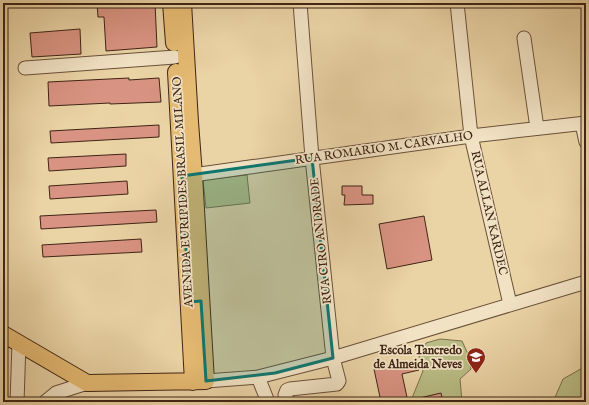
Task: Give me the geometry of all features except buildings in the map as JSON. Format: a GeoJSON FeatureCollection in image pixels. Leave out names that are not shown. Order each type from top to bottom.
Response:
{"type":"FeatureCollection","features":[{"type":"Feature","properties":{"kind":"main road","name":"AVENIDA EURIPIDES BRASIL MILANO"},"geometry":{"type":"LineString","coordinates":[[171,3],[175,57],[184,122],[199,381]]}},
{"type":"Feature","properties":{"kind":"main road","name":"AVENIDA EURIPIDES BRASIL MILANO"},"geometry":{"type":"LineString","coordinates":[[183,3],[184,122]]}},
{"type":"Feature","properties":{"kind":"main road"},"geometry":{"type":"LineString","coordinates":[[3,334],[87,383],[199,381]]}},
{"type":"Feature","properties":{"kind":"street","name":"RUA CIRO ANDRADE"},"geometry":{"type":"LineString","coordinates":[[288,402],[285,395],[287,390],[339,383],[333,358],[312,158],[300,3]]}},
{"type":"Feature","properties":{"kind":"street","name":"RUA ALLAN KARDEC"},"geometry":{"type":"LineString","coordinates":[[457,3],[471,136],[510,304]]}},
{"type":"Feature","properties":{"kind":"street"},"geometry":{"type":"LineString","coordinates":[[524,38],[537,128]]}},
{"type":"Feature","properties":{"kind":"street"},"geometry":{"type":"LineString","coordinates":[[24,68],[175,57]]}},
{"type":"Feature","properties":{"kind":"street"},"geometry":{"type":"LineString","coordinates":[[584,124],[586,142]]}},
{"type":"Feature","properties":{"kind":"street","name":"RUA ROMARIO M. CARVALHO"},"geometry":{"type":"LineString","coordinates":[[188,176],[471,136],[584,124]]}},
{"type":"Feature","properties":{"kind":"street"},"geometry":{"type":"LineString","coordinates":[[199,381],[258,377],[333,358],[586,282]]}},
{"type":"Feature","properties":{"kind":"street"},"geometry":{"type":"LineString","coordinates":[[17,402],[19,343]]}},
{"type":"Feature","properties":{"kind":"street"},"geometry":{"type":"LineString","coordinates":[[258,377],[268,402]]}},
{"type":"Feature","properties":{"kind":"street"},"geometry":{"type":"LineString","coordinates":[[45,402],[56,393],[87,383]]}},
{"type":"Feature","properties":{"kind":"highlighted area"},"geometry":{"type":"Polygon","coordinates":[[[312,158],[333,358],[275,373],[206,381],[201,301],[189,302],[182,176],[312,158]]]}},
{"type":"Feature","properties":{"kind":"green space"},"geometry":{"type":"Polygon","coordinates":[[[247,175],[250,203],[206,208],[203,180],[247,175]]]}},
{"type":"Feature","properties":{"kind":"green space"},"geometry":{"type":"Polygon","coordinates":[[[440,339],[462,341],[468,354],[471,369],[460,379],[462,402],[444,402],[437,395],[421,402],[412,398],[423,371],[419,356],[426,343],[440,339]]]}},
{"type":"Feature","properties":{"kind":"green space"},"geometry":{"type":"Polygon","coordinates":[[[586,366],[586,402],[553,402],[563,379],[586,366]]]}},
{"type":"Feature","properties":{"kind":"place","name":"Escola Tancredo de Almeida Neves"},"geometry":{"type":"Point","coordinates":[476,374]}}]}
